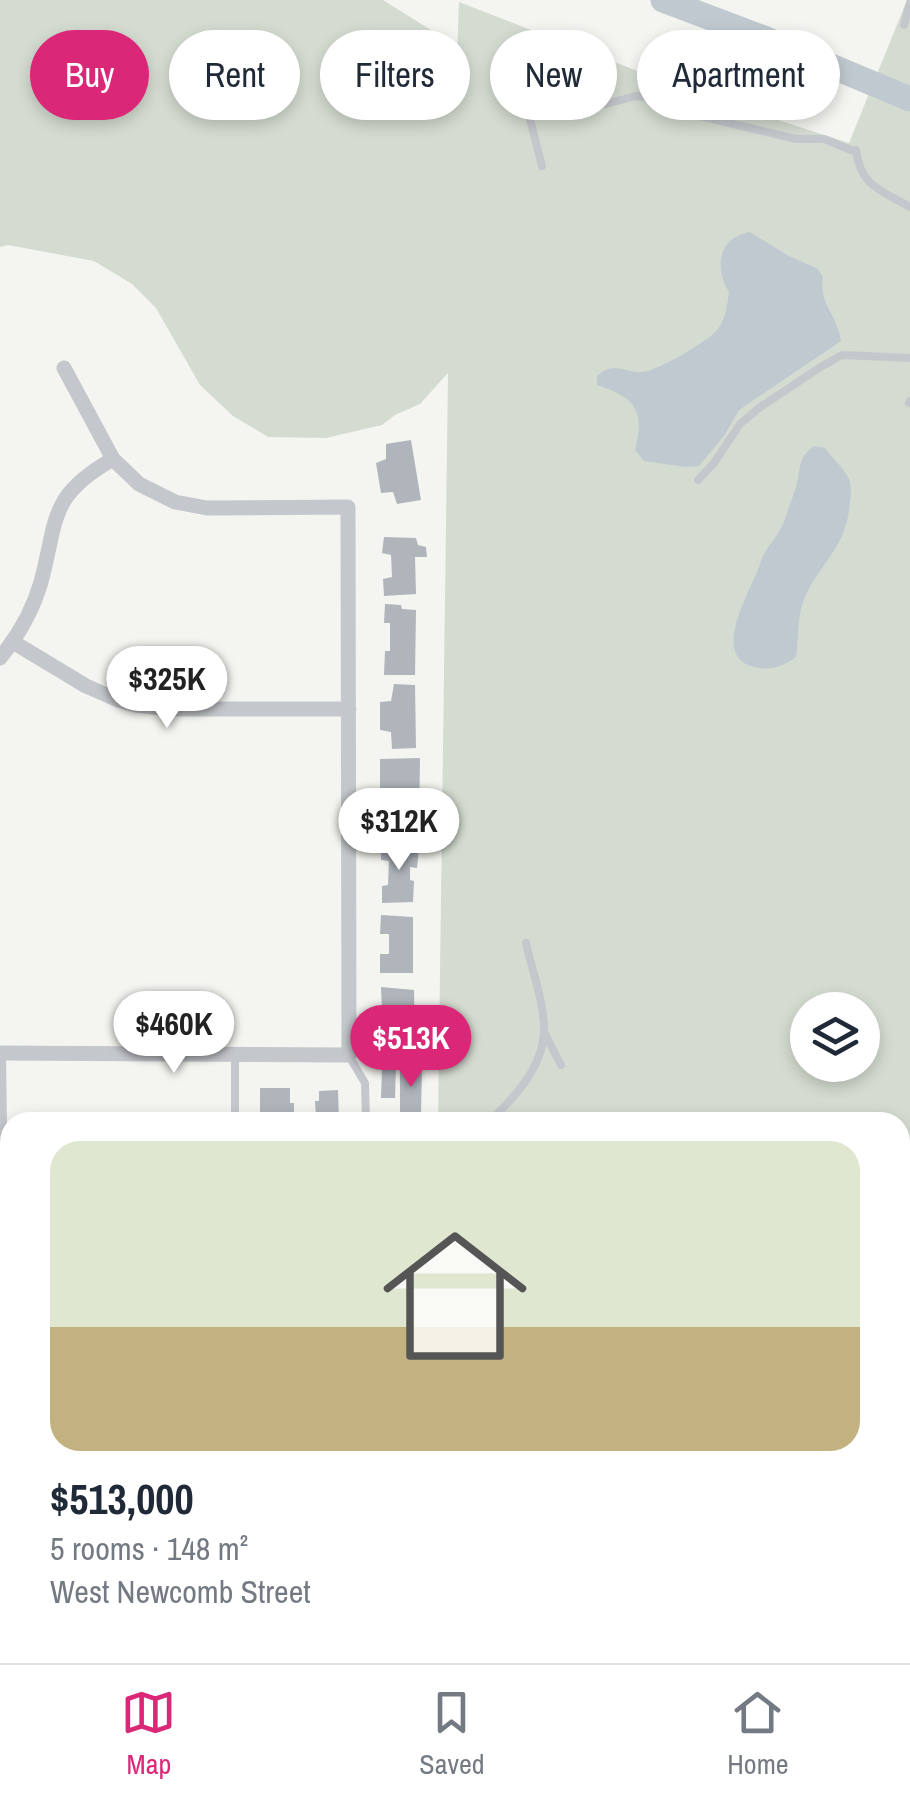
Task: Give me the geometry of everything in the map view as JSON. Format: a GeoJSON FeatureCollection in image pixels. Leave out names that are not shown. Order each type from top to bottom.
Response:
{"type":"FeatureCollection","features":[{"type":"Feature","properties":{"kind":"street"},"geometry":{"type":"LineString","coordinates":[[1,1052],[348,1055],[348,507],[191,507],[138,484],[112,459],[64,368]]}},
{"type":"Feature","properties":{"kind":"street"},"geometry":{"type":"LineString","coordinates":[[0,658],[14,642],[35,601],[59,508],[71,489],[112,459]]}},
{"type":"Feature","properties":{"kind":"street"},"geometry":{"type":"LineString","coordinates":[[14,642],[86,686],[136,705],[169,709],[349,710]]}},
{"type":"Feature","properties":{"kind":"lane"},"geometry":{"type":"LineString","coordinates":[[904,24],[910,3]]}},
{"type":"Feature","properties":{"kind":"lane"},"geometry":{"type":"LineString","coordinates":[[542,166],[530,118],[540,97],[554,90],[566,90],[606,104],[645,97],[675,114],[696,115],[796,139],[824,139],[856,149],[860,173],[910,207]]}},
{"type":"Feature","properties":{"kind":"lane"},"geometry":{"type":"LineString","coordinates":[[698,480],[740,424],[819,368],[842,356],[910,358]]}},
{"type":"Feature","properties":{"kind":"lane"},"geometry":{"type":"LineString","coordinates":[[499,1112],[526,1084],[544,1032],[526,944]]}},
{"type":"Feature","properties":{"kind":"lane"},"geometry":{"type":"LineString","coordinates":[[544,1032],[561,1064]]}},
{"type":"Feature","properties":{"kind":"lane"},"geometry":{"type":"LineString","coordinates":[[1,1052],[4,1112]]}},
{"type":"Feature","properties":{"kind":"lane"},"geometry":{"type":"LineString","coordinates":[[235,1054],[235,1112]]}},
{"type":"Feature","properties":{"kind":"lane"},"geometry":{"type":"LineString","coordinates":[[348,1055],[365,1083],[366,1112]]}},
{"type":"Feature","properties":{"kind":"shaded area"},"geometry":{"type":"Polygon","coordinates":[[[0,0],[383,0],[431,30],[320,30],[320,120],[470,120],[470,30],[458,30],[459,2],[531,30],[490,30],[490,120],[617,120],[617,63],[637,71],[637,120],[778,120],[849,143],[910,0],[910,1112],[438,1112],[448,373],[420,404],[382,425],[326,438],[268,437],[233,416],[200,385],[156,308],[132,284],[94,261],[8,245],[0,247],[0,0]]]}},
{"type":"Feature","properties":{"kind":"shaded area"},"geometry":{"type":"Polygon","coordinates":[[[750,232],[818,269],[823,277],[823,295],[841,341],[739,410],[699,466],[644,461],[635,450],[639,425],[634,407],[621,395],[597,385],[597,376],[614,368],[649,370],[712,335],[726,312],[729,292],[721,273],[722,255],[731,240],[750,232]]]}},
{"type":"Feature","properties":{"kind":"shaded area"},"geometry":{"type":"Polygon","coordinates":[[[814,446],[825,448],[849,479],[847,519],[837,545],[803,602],[796,657],[779,666],[760,668],[737,656],[737,620],[763,556],[784,522],[802,460],[814,446]]]}},
{"type":"Feature","properties":{"kind":"building"},"geometry":{"type":"Polygon","coordinates":[[[411,440],[421,500],[397,504],[393,492],[381,493],[376,463],[386,459],[386,444],[411,440]]]}},
{"type":"Feature","properties":{"kind":"building"},"geometry":{"type":"Polygon","coordinates":[[[384,537],[416,538],[418,545],[426,547],[427,557],[415,557],[416,594],[384,596],[383,579],[392,577],[391,555],[382,553],[384,537]]]}},
{"type":"Feature","properties":{"kind":"building"},"geometry":{"type":"Polygon","coordinates":[[[385,604],[416,610],[415,675],[384,675],[385,651],[390,651],[390,623],[384,623],[385,604]]]}},
{"type":"Feature","properties":{"kind":"building"},"geometry":{"type":"Polygon","coordinates":[[[394,684],[415,685],[416,748],[392,749],[391,732],[380,730],[380,702],[391,701],[394,684]]]}},
{"type":"Feature","properties":{"kind":"building"},"geometry":{"type":"Polygon","coordinates":[[[420,758],[419,825],[380,826],[380,759],[420,758]]]}},
{"type":"Feature","properties":{"kind":"building"},"geometry":{"type":"Polygon","coordinates":[[[381,844],[419,846],[417,868],[410,867],[413,902],[382,903],[389,861],[381,860],[381,844]]]}},
{"type":"Feature","properties":{"kind":"building"},"geometry":{"type":"Polygon","coordinates":[[[381,915],[413,917],[413,973],[380,973],[380,954],[389,954],[389,934],[380,934],[381,915]]]}},
{"type":"Feature","properties":{"kind":"building"},"geometry":{"type":"Polygon","coordinates":[[[381,987],[414,990],[415,1049],[380,1052],[381,1028],[395,1028],[396,1012],[382,1010],[381,987]]]}},
{"type":"Feature","properties":{"kind":"building"},"geometry":{"type":"Polygon","coordinates":[[[400,1066],[422,1066],[421,1112],[400,1112],[400,1066]]]}},
{"type":"Feature","properties":{"kind":"building"},"geometry":{"type":"Polygon","coordinates":[[[382,1068],[396,1068],[395,1098],[381,1098],[382,1068]]]}},
{"type":"Feature","properties":{"kind":"building"},"geometry":{"type":"Polygon","coordinates":[[[260,1088],[290,1088],[294,1112],[260,1112],[260,1088]]]}},
{"type":"Feature","properties":{"kind":"building"},"geometry":{"type":"Polygon","coordinates":[[[338,1090],[339,1112],[316,1112],[319,1091],[338,1090]]]}},
{"type":"Feature","properties":{"kind":"waterway"},"geometry":{"type":"LineString","coordinates":[[663,0],[910,99]]}}]}
